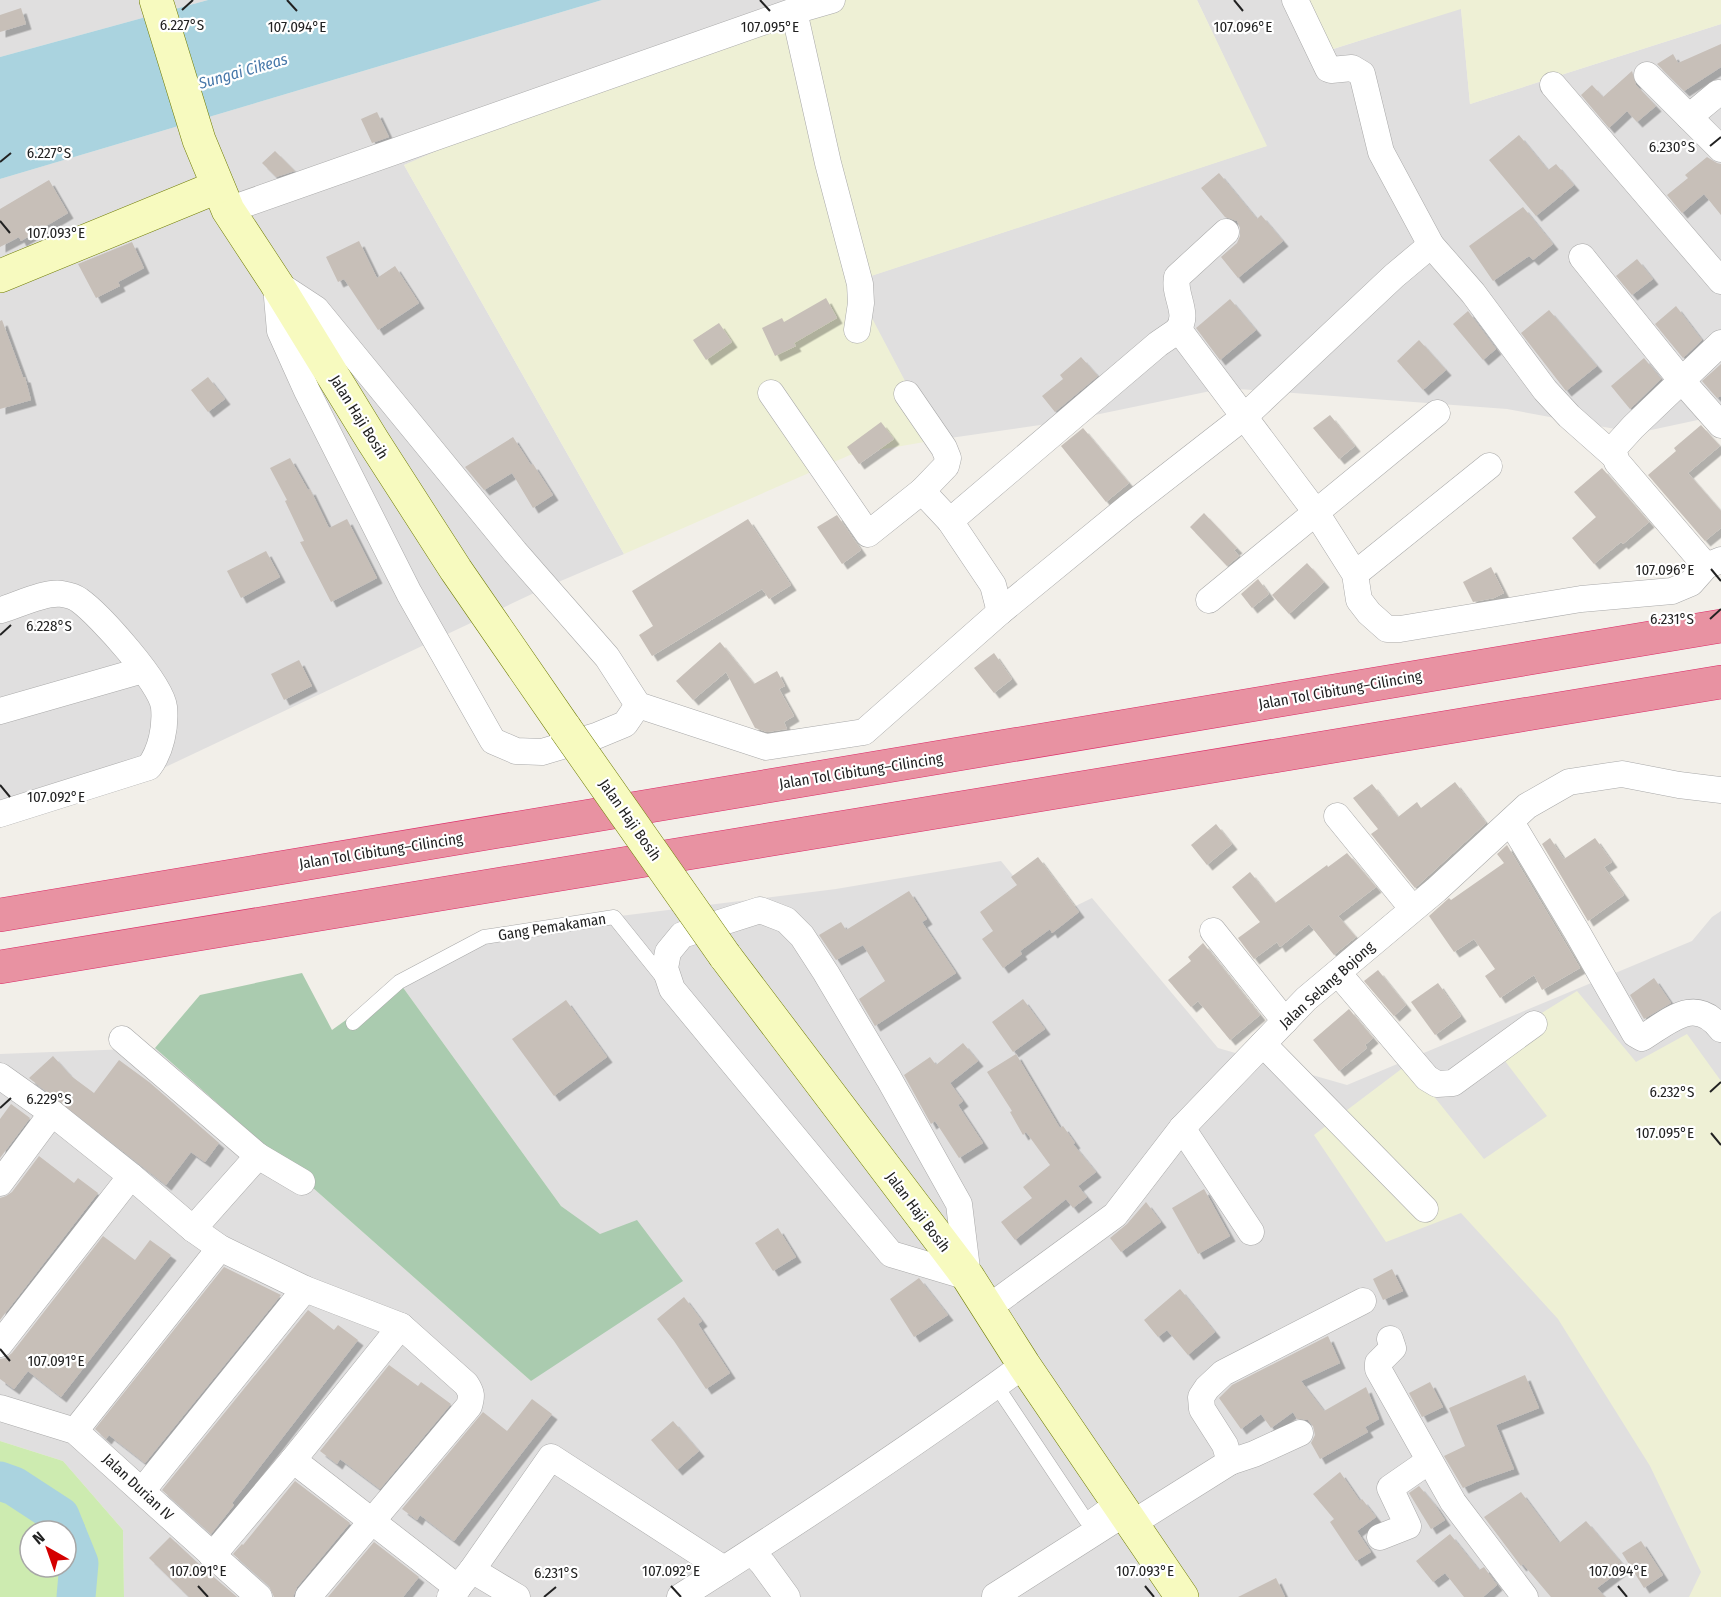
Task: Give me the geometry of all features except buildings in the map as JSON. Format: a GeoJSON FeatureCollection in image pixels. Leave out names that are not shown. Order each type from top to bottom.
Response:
{"type":"FeatureCollection","features":[{"type":"Feature","properties":{"kind":"highway","name":"Jalan Tol Cibitung–Cilincing"},"geometry":{"type":"LineString","coordinates":[[0,915],[1721,626]]}},
{"type":"Feature","properties":{"kind":"highway"},"geometry":{"type":"LineString","coordinates":[[0,967],[1721,682]]}},
{"type":"Feature","properties":{"kind":"main road","name":"Jalan Haji Bosih"},"geometry":{"type":"LineString","coordinates":[[156,0],[199,140],[223,199],[373,441],[456,570],[725,956],[968,1277],[1024,1365],[1182,1597]]}},
{"type":"Feature","properties":{"kind":"main road"},"geometry":{"type":"LineString","coordinates":[[0,276],[223,199]]}},
{"type":"Feature","properties":{"kind":"street"},"geometry":{"type":"LineString","coordinates":[[223,199],[832,0]]}},
{"type":"Feature","properties":{"kind":"street"},"geometry":{"type":"LineString","coordinates":[[1177,332],[1182,334],[1315,511],[1355,574],[1359,600],[1369,613],[1387,629],[1400,629],[1581,599],[1672,591],[1691,583],[1713,563],[1613,455],[1569,416],[1545,390],[1473,294],[1431,245],[1381,152],[1362,74],[1352,68],[1328,69],[1295,0]]}},
{"type":"Feature","properties":{"kind":"street"},"geometry":{"type":"LineString","coordinates":[[794,11],[828,163],[860,284],[861,303],[857,330]]}},
{"type":"Feature","properties":{"kind":"street"},"geometry":{"type":"LineString","coordinates":[[1647,75],[1721,149]]}},
{"type":"Feature","properties":{"kind":"street"},"geometry":{"type":"LineString","coordinates":[[1553,86],[1721,281]]}},
{"type":"Feature","properties":{"kind":"street"},"geometry":{"type":"LineString","coordinates":[[1689,117],[1718,93]]}},
{"type":"Feature","properties":{"kind":"street"},"geometry":{"type":"LineString","coordinates":[[950,521],[1149,351],[1177,332],[1182,325],[1183,308],[1175,286],[1177,277],[1226,232]]}},
{"type":"Feature","properties":{"kind":"street"},"geometry":{"type":"LineString","coordinates":[[276,283],[316,309],[515,552],[607,657],[638,705],[766,747],[864,732],[1000,612],[1127,508],[1245,416],[1394,276],[1431,245]]}},
{"type":"Feature","properties":{"kind":"street"},"geometry":{"type":"LineString","coordinates":[[1582,257],[1721,426]]}},
{"type":"Feature","properties":{"kind":"street"},"geometry":{"type":"LineString","coordinates":[[276,283],[280,331],[307,391],[409,593],[493,741],[516,751],[542,752],[596,736],[625,724],[638,705]]}},
{"type":"Feature","properties":{"kind":"street"},"geometry":{"type":"LineString","coordinates":[[1613,455],[1613,449],[1633,427],[1721,343]]}},
{"type":"Feature","properties":{"kind":"street"},"geometry":{"type":"LineString","coordinates":[[771,393],[868,534],[922,490],[946,466],[948,458],[944,448],[907,394]]}},
{"type":"Feature","properties":{"kind":"street"},"geometry":{"type":"LineString","coordinates":[[1209,600],[1437,412]]}},
{"type":"Feature","properties":{"kind":"street"},"geometry":{"type":"LineString","coordinates":[[1355,574],[1489,466]]}},
{"type":"Feature","properties":{"kind":"street"},"geometry":{"type":"LineString","coordinates":[[922,490],[950,521],[993,585],[1000,612]]}},
{"type":"Feature","properties":{"kind":"street"},"geometry":{"type":"LineString","coordinates":[[0,609],[53,593],[78,599],[102,622],[143,670],[157,690],[164,706],[158,755],[149,767],[0,814]]}},
{"type":"Feature","properties":{"kind":"street"},"geometry":{"type":"LineString","coordinates":[[0,711],[143,670]]}},
{"type":"Feature","properties":{"kind":"street","name":"Jalan Selang Bojong"},"geometry":{"type":"LineString","coordinates":[[988,1308],[1114,1215],[1182,1128],[1306,999],[1527,806],[1569,782],[1622,774],[1721,790]]}},
{"type":"Feature","properties":{"kind":"street"},"geometry":{"type":"LineString","coordinates":[[1337,816],[1412,908]]}},
{"type":"Feature","properties":{"kind":"street"},"geometry":{"type":"LineString","coordinates":[[1511,822],[1635,1034],[1642,1038],[1688,1012],[1695,1011],[1719,1022]]}},
{"type":"Feature","properties":{"kind":"street"},"geometry":{"type":"LineString","coordinates":[[760,910],[786,920],[802,936],[889,1079],[959,1204],[968,1277],[891,1254],[672,989],[665,968],[668,952],[682,935],[760,910]]}},
{"type":"Feature","properties":{"kind":"street"},"geometry":{"type":"LineString","coordinates":[[1213,931],[1285,1021]]}},
{"type":"Feature","properties":{"kind":"street"},"geometry":{"type":"LineString","coordinates":[[1338,973],[1427,1078],[1437,1084],[1453,1083],[1534,1024]]}},
{"type":"Feature","properties":{"kind":"street"},"geometry":{"type":"LineString","coordinates":[[122,1039],[258,1156],[302,1182]]}},
{"type":"Feature","properties":{"kind":"street"},"geometry":{"type":"LineString","coordinates":[[1263,1044],[1425,1209]]}},
{"type":"Feature","properties":{"kind":"street"},"geometry":{"type":"LineString","coordinates":[[0,1076],[52,1113],[193,1229],[220,1248],[305,1289],[401,1326],[466,1384],[473,1395],[469,1406],[308,1597]]}},
{"type":"Feature","properties":{"kind":"street"},"geometry":{"type":"LineString","coordinates":[[0,1182],[52,1113]]}},
{"type":"Feature","properties":{"kind":"street"},"geometry":{"type":"LineString","coordinates":[[1182,1128],[1251,1232]]}},
{"type":"Feature","properties":{"kind":"street"},"geometry":{"type":"LineString","coordinates":[[193,1229],[258,1156]]}},
{"type":"Feature","properties":{"kind":"street"},"geometry":{"type":"LineString","coordinates":[[0,1344],[131,1176]]}},
{"type":"Feature","properties":{"kind":"street"},"geometry":{"type":"LineString","coordinates":[[75,1431],[220,1248]]}},
{"type":"Feature","properties":{"kind":"street"},"geometry":{"type":"LineString","coordinates":[[142,1491],[305,1289]]}},
{"type":"Feature","properties":{"kind":"street"},"geometry":{"type":"LineString","coordinates":[[1230,1462],[1224,1444],[1202,1409],[1201,1397],[1207,1388],[1223,1373],[1363,1301]]}},
{"type":"Feature","properties":{"kind":"street"},"geometry":{"type":"LineString","coordinates":[[212,1556],[401,1326]]}},
{"type":"Feature","properties":{"kind":"street"},"geometry":{"type":"LineString","coordinates":[[1390,1339],[1393,1348],[1380,1361],[1378,1370],[1453,1502],[1525,1597]]}},
{"type":"Feature","properties":{"kind":"street"},"geometry":{"type":"LineString","coordinates":[[680,1597],[752,1552],[1024,1365]]}},
{"type":"Feature","properties":{"kind":"street","name":"Jalan Durian IV"},"geometry":{"type":"LineString","coordinates":[[0,1408],[75,1431],[259,1597]]}},
{"type":"Feature","properties":{"kind":"street"},"geometry":{"type":"LineString","coordinates":[[996,1597],[1124,1512],[1230,1462],[1300,1433]]}},
{"type":"Feature","properties":{"kind":"street"},"geometry":{"type":"LineString","coordinates":[[460,1585],[551,1457],[724,1569]]}},
{"type":"Feature","properties":{"kind":"street"},"geometry":{"type":"LineString","coordinates":[[293,1460],[460,1585],[517,1597]]}},
{"type":"Feature","properties":{"kind":"street"},"geometry":{"type":"LineString","coordinates":[[1380,1537],[1408,1526],[1390,1488],[1429,1461]]}},
{"type":"Feature","properties":{"kind":"street"},"geometry":{"type":"LineString","coordinates":[[752,1552],[787,1597]]}},
{"type":"Feature","properties":{"kind":"lane","name":"Gang Pemakaman"},"geometry":{"type":"LineString","coordinates":[[353,1023],[399,982],[484,937],[614,917],[672,989]]}},
{"type":"Feature","properties":{"kind":"lane"},"geometry":{"type":"LineString","coordinates":[[996,1385],[1086,1520],[1124,1512]]}},
{"type":"Feature","properties":{"kind":"shaded area"},"geometry":{"type":"Polygon","coordinates":[[[0,0],[208,0],[0,57],[0,0]]]}},
{"type":"Feature","properties":{"kind":"shaded area"},"geometry":{"type":"Polygon","coordinates":[[[602,0],[835,0],[404,165],[624,554],[549,586],[138,780],[0,817],[0,179],[602,0]]]}},
{"type":"Feature","properties":{"kind":"shaded area"},"geometry":{"type":"Polygon","coordinates":[[[1197,0],[1299,0],[1321,53],[1461,8],[1470,104],[1721,24],[1721,415],[1637,433],[1507,409],[1225,388],[1061,422],[936,440],[852,282],[1266,146],[1197,0]]]}},
{"type":"Feature","properties":{"kind":"shaded area"},"geometry":{"type":"Polygon","coordinates":[[[1001,861],[1049,919],[1092,898],[1218,1048],[1347,1085],[1692,941],[1712,917],[1721,911],[1721,1597],[124,1597],[123,1530],[63,1461],[0,1441],[0,1054],[155,1048],[531,1381],[599,1234],[561,1206],[399,982],[493,932],[836,889],[1001,861]]]}},
{"type":"Feature","properties":{"kind":"green space"},"geometry":{"type":"Polygon","coordinates":[[[835,0],[1197,0],[1267,146],[853,282],[936,440],[850,455],[624,554],[404,165],[675,47],[835,0]]]}},
{"type":"Feature","properties":{"kind":"green space"},"geometry":{"type":"Polygon","coordinates":[[[1299,0],[1721,0],[1721,24],[1470,104],[1461,9],[1320,53],[1299,0]]]}},
{"type":"Feature","properties":{"kind":"green space"},"geometry":{"type":"Polygon","coordinates":[[[302,973],[332,1030],[399,982],[561,1206],[600,1234],[637,1220],[683,1281],[531,1381],[155,1048],[200,995],[302,973]]]}},
{"type":"Feature","properties":{"kind":"green space"},"geometry":{"type":"Polygon","coordinates":[[[1577,991],[1636,1062],[1687,1034],[1721,1081],[1721,1597],[1689,1597],[1701,1572],[1650,1466],[1558,1319],[1461,1213],[1386,1242],[1314,1135],[1408,1064],[1484,1159],[1547,1116],[1492,1044],[1577,991]]]}},
{"type":"Feature","properties":{"kind":"green space"},"geometry":{"type":"Polygon","coordinates":[[[0,1441],[63,1461],[123,1530],[124,1597],[0,1597],[0,1441]]]}},
{"type":"Feature","properties":{"kind":"water","name":"Sungai Cikeas"},"geometry":{"type":"Polygon","coordinates":[[[208,0],[602,0],[0,179],[0,57],[208,0]]]}},
{"type":"Feature","properties":{"kind":"waterway"},"geometry":{"type":"LineString","coordinates":[[0,1481],[14,1486],[61,1519]]}},
{"type":"Feature","properties":{"kind":"waterway"},"geometry":{"type":"LineString","coordinates":[[78,1561],[78,1574]]}},
{"type":"Feature","properties":{"kind":"waterway"},"geometry":{"type":"LineString","coordinates":[[76,1597],[78,1579]]}}]}
